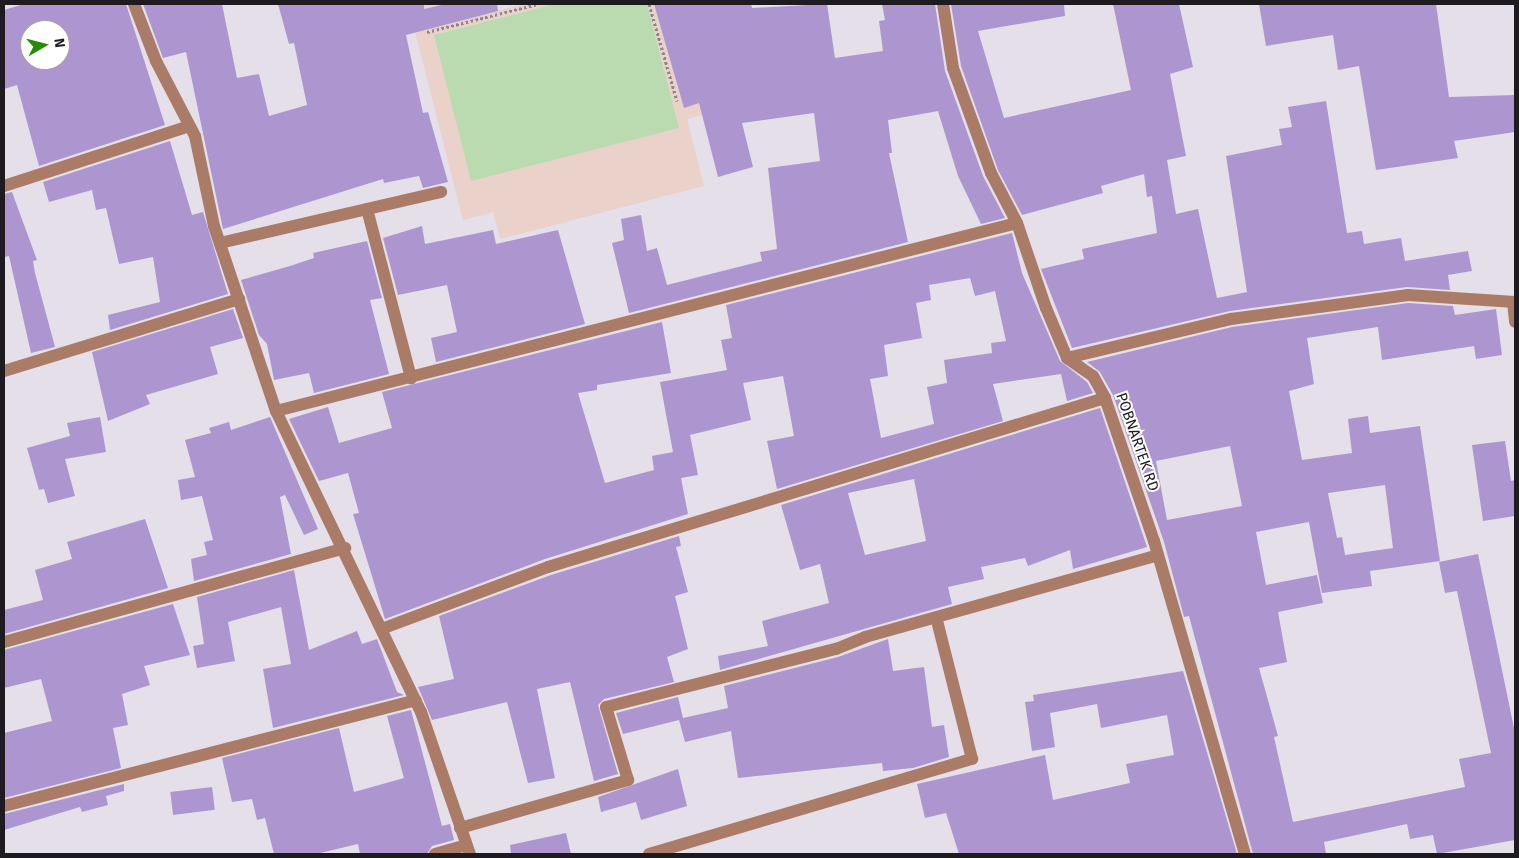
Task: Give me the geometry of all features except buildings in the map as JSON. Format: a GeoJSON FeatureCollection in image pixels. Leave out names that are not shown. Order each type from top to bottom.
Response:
{"type":"FeatureCollection","features":[{"type":"Feature","properties":{"kind":"street"},"geometry":{"type":"LineString","coordinates":[[134,4],[156,61],[190,126],[220,244],[276,411],[384,628],[416,700],[468,849],[436,854]]}},
{"type":"Feature","properties":{"kind":"street"},"geometry":{"type":"LineString","coordinates":[[943,4],[953,68],[991,173],[1018,224],[1067,358],[1231,319],[1408,295],[1514,302],[1515,322]]}},
{"type":"Feature","properties":{"kind":"street"},"geometry":{"type":"LineString","coordinates":[[4,186],[190,126]]}},
{"type":"Feature","properties":{"kind":"street"},"geometry":{"type":"LineString","coordinates":[[220,244],[441,192]]}},
{"type":"Feature","properties":{"kind":"street"},"geometry":{"type":"LineString","coordinates":[[367,209],[411,378]]}},
{"type":"Feature","properties":{"kind":"street"},"geometry":{"type":"LineString","coordinates":[[276,411],[1018,224]]}},
{"type":"Feature","properties":{"kind":"street"},"geometry":{"type":"LineString","coordinates":[[4,371],[239,299]]}},
{"type":"Feature","properties":{"kind":"street","name":"POBNARTEK RD"},"geometry":{"type":"LineString","coordinates":[[1067,358],[1093,376],[1105,398],[1158,555],[1245,854]]}},
{"type":"Feature","properties":{"kind":"street"},"geometry":{"type":"LineString","coordinates":[[384,628],[548,567],[1105,398]]}},
{"type":"Feature","properties":{"kind":"street"},"geometry":{"type":"LineString","coordinates":[[4,642],[345,548]]}},
{"type":"Feature","properties":{"kind":"street"},"geometry":{"type":"LineString","coordinates":[[460,828],[628,780],[606,707],[836,649],[936,617],[1158,555]]}},
{"type":"Feature","properties":{"kind":"street"},"geometry":{"type":"LineString","coordinates":[[649,854],[972,759],[936,617]]}},
{"type":"Feature","properties":{"kind":"street"},"geometry":{"type":"LineString","coordinates":[[4,806],[416,700]]}},
{"type":"Feature","properties":{"kind":"path"},"geometry":{"type":"LineString","coordinates":[[427,32],[538,4]]}},
{"type":"Feature","properties":{"kind":"path"},"geometry":{"type":"LineString","coordinates":[[649,4],[677,101]]}},
{"type":"Feature","properties":{"kind":"shaded area"},"geometry":{"type":"Polygon","coordinates":[[[408,4],[446,4],[418,11],[423,30],[524,4],[555,4],[434,35],[679,128],[647,4],[654,4],[684,107],[721,96],[695,4],[699,4],[726,108],[687,119],[704,186],[500,239],[493,212],[463,220],[408,4]]]}},
{"type":"Feature","properties":{"kind":"green space"},"geometry":{"type":"Polygon","coordinates":[[[555,4],[647,4],[679,128],[471,181],[434,35],[555,4]]]}}]}
